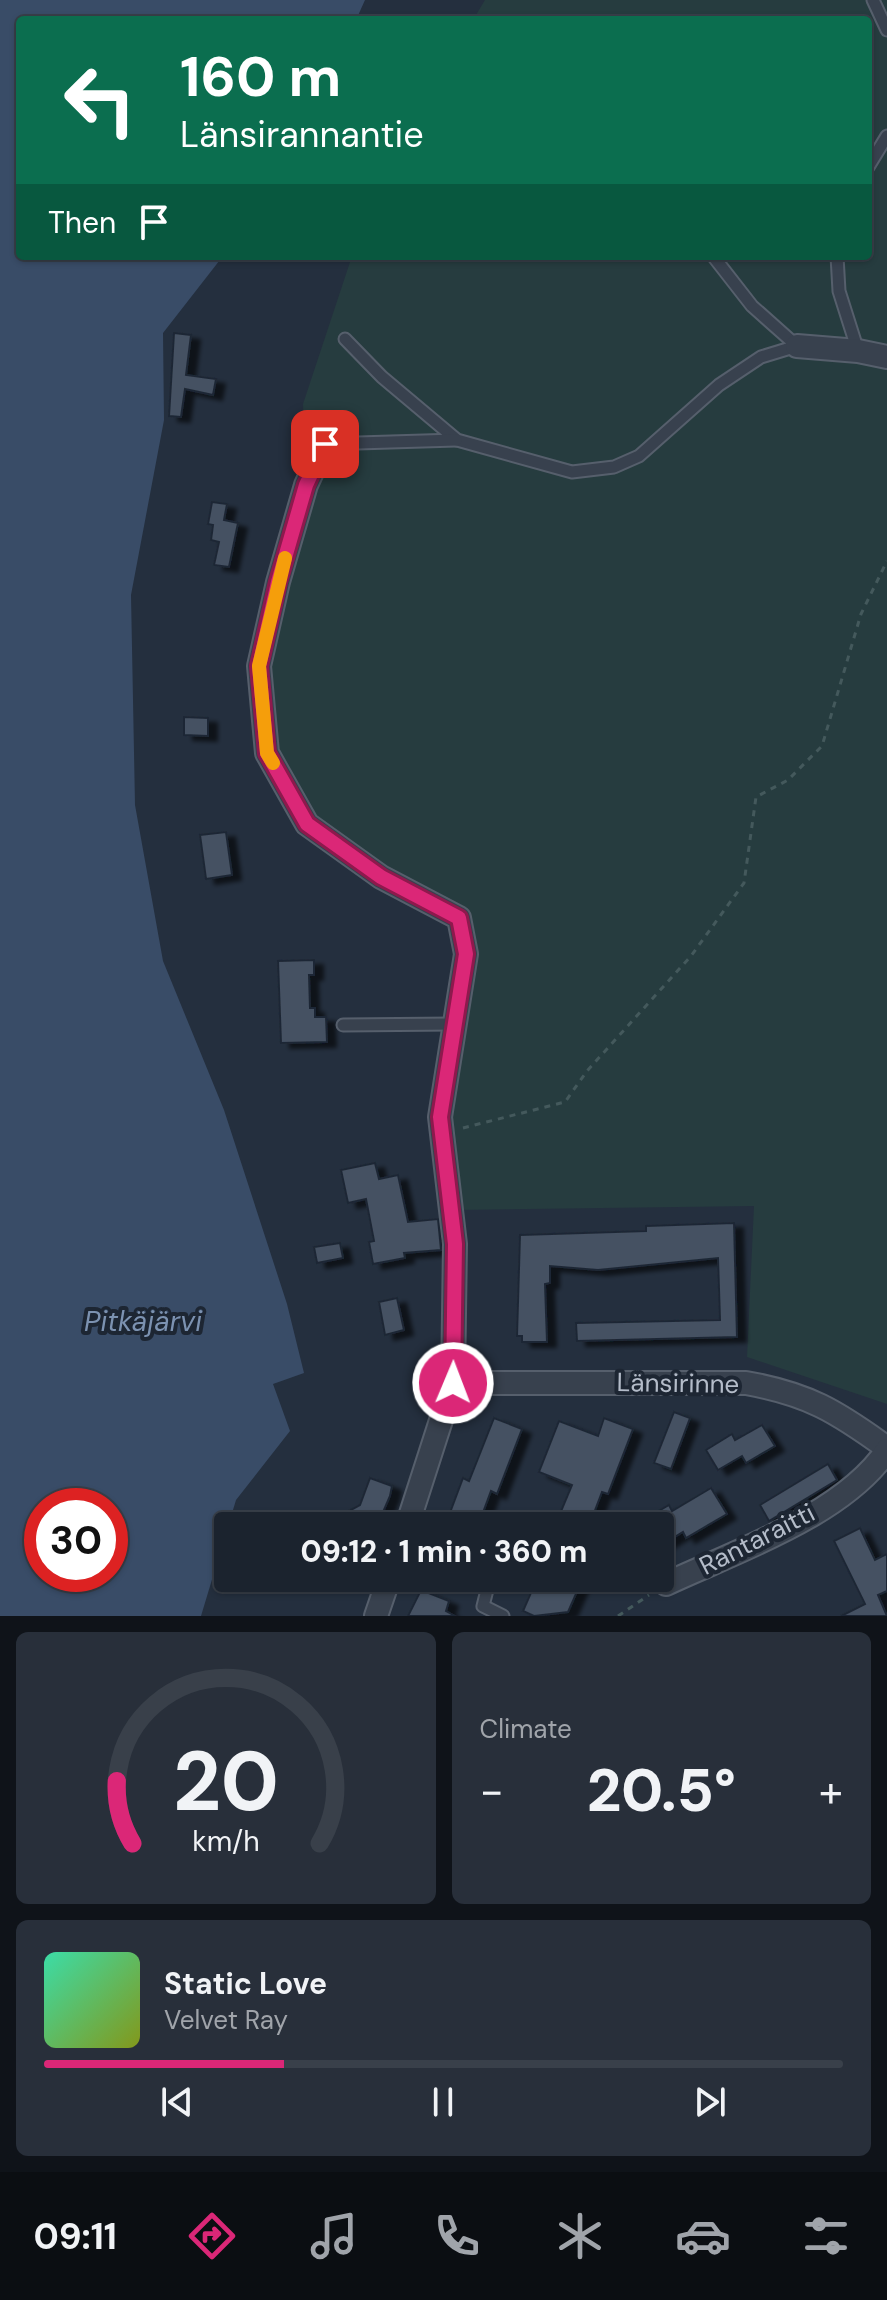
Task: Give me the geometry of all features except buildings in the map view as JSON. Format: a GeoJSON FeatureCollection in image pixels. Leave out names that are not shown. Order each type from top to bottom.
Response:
{"type":"FeatureCollection","features":[{"type":"Feature","properties":{"kind":"street"},"geometry":{"type":"LineString","coordinates":[[797,346],[858,351],[887,357]]}},
{"type":"Feature","properties":{"kind":"street"},"geometry":{"type":"LineString","coordinates":[[325,444],[306,485],[278,582],[259,666],[267,753],[307,824],[381,877],[459,918],[466,954],[440,1117],[455,1244],[453,1383],[412,1512]]}},
{"type":"Feature","properties":{"kind":"street","name":"Länsirinne"},"geometry":{"type":"LineString","coordinates":[[453,1383],[746,1383],[787,1390],[832,1409],[887,1449]]}},
{"type":"Feature","properties":{"kind":"street","name":"Rantaraitti"},"geometry":{"type":"LineString","coordinates":[[674,1580],[795,1523],[849,1489],[879,1463],[887,1449]]}},
{"type":"Feature","properties":{"kind":"street"},"geometry":{"type":"LineString","coordinates":[[376,1616],[384,1592]]}},
{"type":"Feature","properties":{"kind":"lane"},"geometry":{"type":"LineString","coordinates":[[873,0],[887,30]]}},
{"type":"Feature","properties":{"kind":"lane"},"geometry":{"type":"LineString","coordinates":[[872,160],[887,136]]}},
{"type":"Feature","properties":{"kind":"lane"},"geometry":{"type":"LineString","coordinates":[[325,444],[457,440],[572,472],[614,467],[639,456],[719,385],[751,364],[797,346],[752,306],[716,260]]}},
{"type":"Feature","properties":{"kind":"lane"},"geometry":{"type":"LineString","coordinates":[[837,260],[839,291],[858,351]]}},
{"type":"Feature","properties":{"kind":"lane"},"geometry":{"type":"LineString","coordinates":[[345,339],[382,377],[457,440]]}},
{"type":"Feature","properties":{"kind":"lane"},"geometry":{"type":"LineString","coordinates":[[343,1025],[453,1024]]}},
{"type":"Feature","properties":{"kind":"lane"},"geometry":{"type":"LineString","coordinates":[[480,1611],[503,1616]]}},
{"type":"Feature","properties":{"kind":"path"},"geometry":{"type":"LineString","coordinates":[[442,1134],[565,1102],[587,1071],[691,956],[744,883],[756,797],[788,780],[822,746],[861,614],[887,561]]}},
{"type":"Feature","properties":{"kind":"path"},"geometry":{"type":"LineString","coordinates":[[618,1616],[654,1592]]}},
{"type":"Feature","properties":{"kind":"green space"},"geometry":{"type":"Polygon","coordinates":[[[485,0],[887,0],[887,1404],[747,1357],[754,1206],[451,1210],[442,1134],[459,918],[307,824],[267,753],[259,666],[306,485],[303,404],[351,260],[872,260],[872,16],[475,16],[485,0]]]}},
{"type":"Feature","properties":{"kind":"water","name":"Pitkäjärvi"},"geometry":{"type":"Polygon","coordinates":[[[0,0],[365,0],[358,16],[16,16],[16,260],[220,260],[163,333],[164,420],[131,595],[135,805],[163,961],[224,1110],[287,1304],[304,1373],[273,1384],[290,1431],[236,1500],[232,1512],[214,1512],[214,1573],[201,1616],[0,1616],[0,0]]]}},
{"type":"Feature","properties":{"kind":"slow traffic"},"geometry":{"type":"LineString","coordinates":[[273,763],[267,753],[259,666],[285,558]]}},
{"type":"Feature","properties":{"kind":"route"},"geometry":{"type":"LineString","coordinates":[[325,444],[306,485],[278,582],[259,666],[267,753],[307,824],[381,877],[459,918],[466,954],[440,1117],[455,1244],[453,1383]]}}]}
